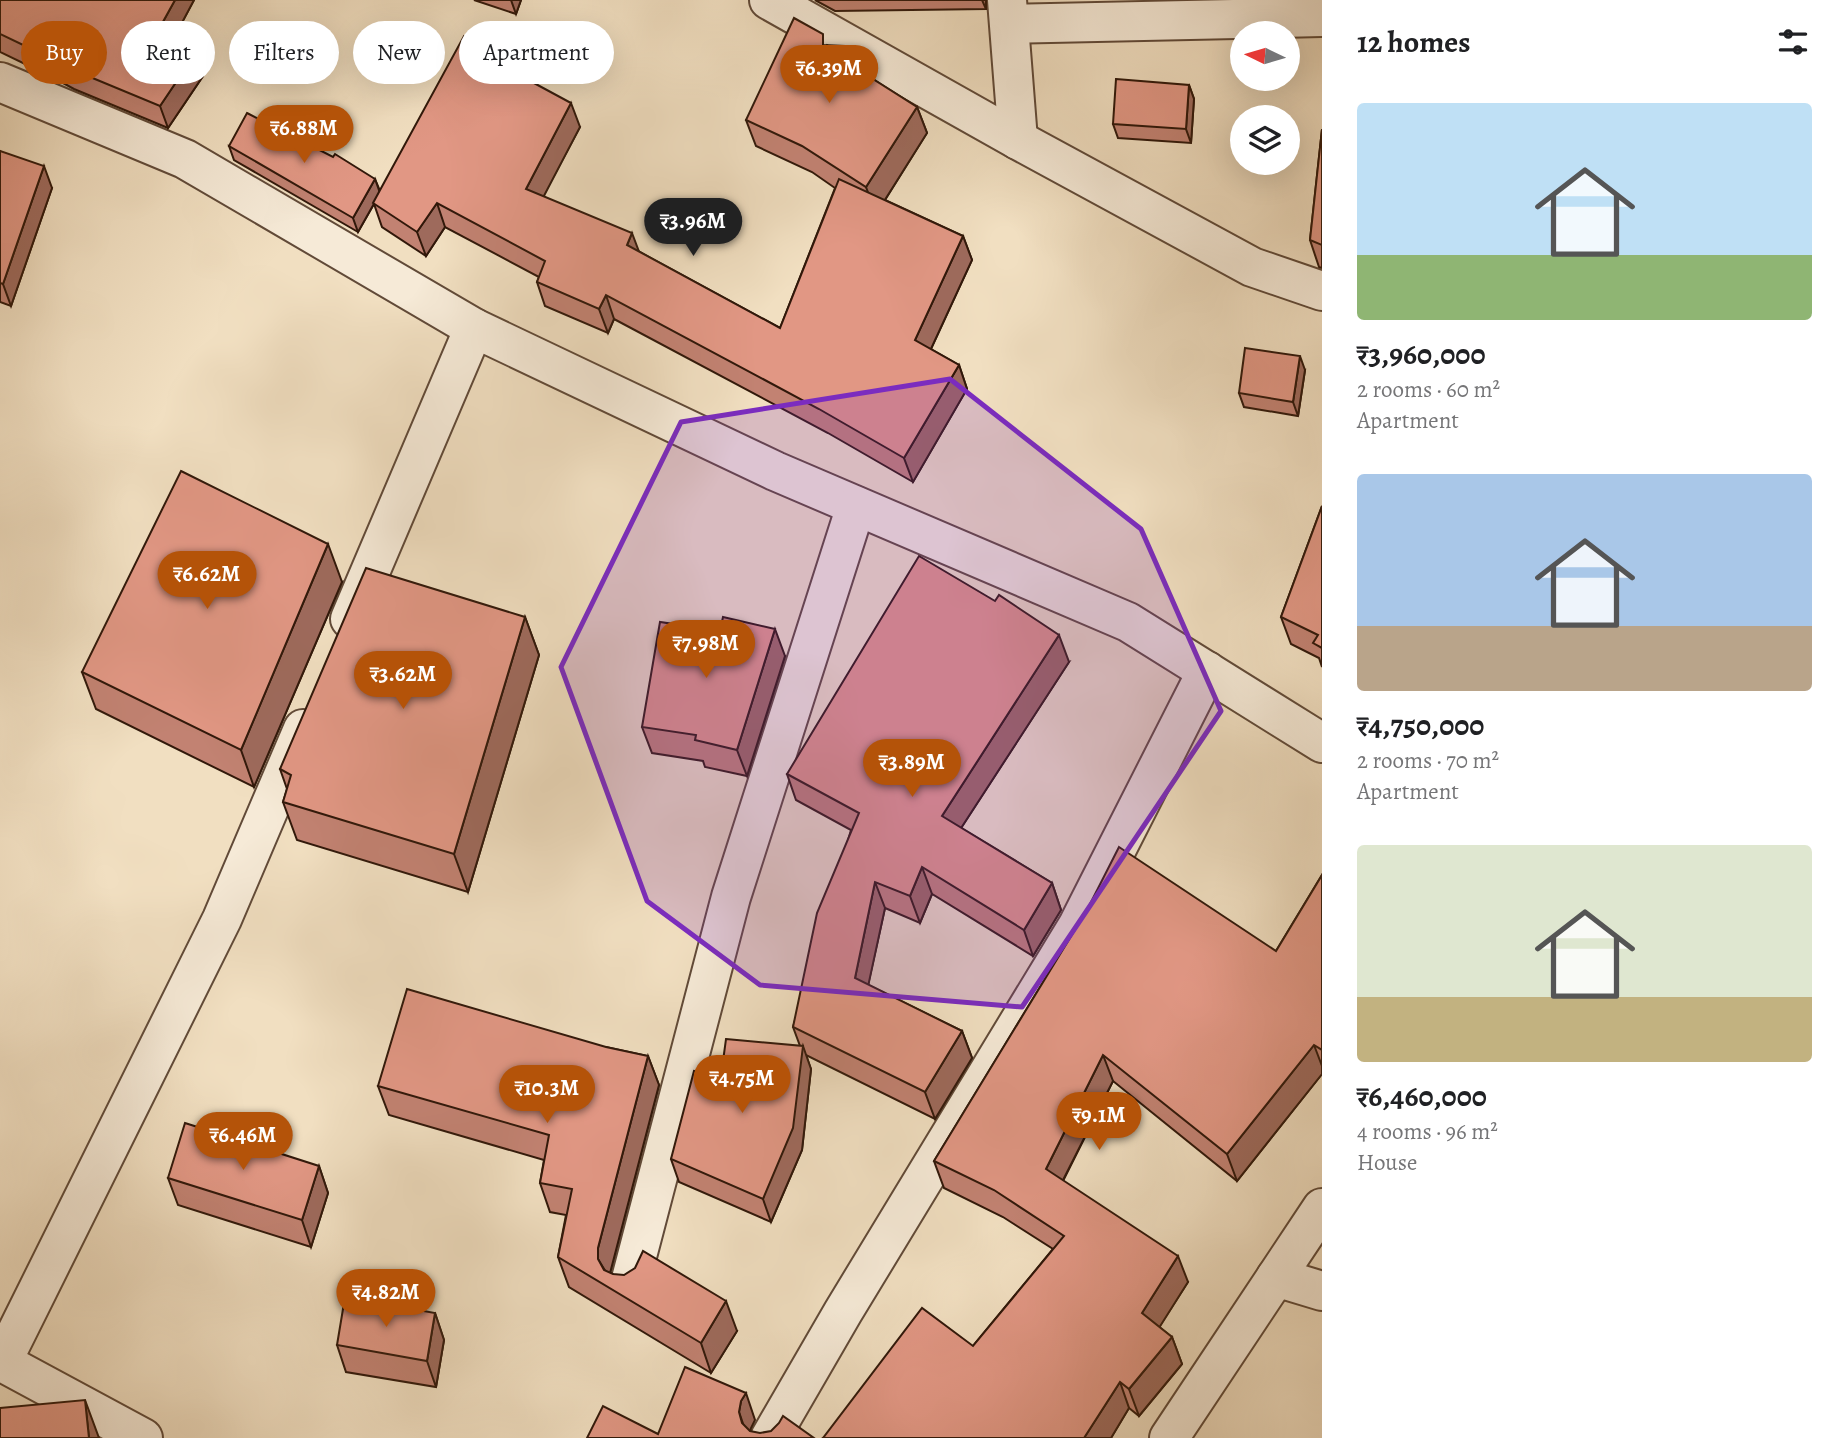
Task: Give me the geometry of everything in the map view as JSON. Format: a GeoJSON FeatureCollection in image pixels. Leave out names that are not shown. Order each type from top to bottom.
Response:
{"type":"FeatureCollection","features":[{"type":"Feature","properties":{"kind":"street"},"geometry":{"type":"LineString","coordinates":[[769,0],[1018,141],[1252,267],[1322,291]]}},
{"type":"Feature","properties":{"kind":"street"},"geometry":{"type":"LineString","coordinates":[[1018,141],[1008,12],[1322,17]]}},
{"type":"Feature","properties":{"kind":"street"},"geometry":{"type":"LineString","coordinates":[[0,82],[185,159],[474,328],[775,471],[1128,622],[1322,743]]}},
{"type":"Feature","properties":{"kind":"street"},"geometry":{"type":"LineString","coordinates":[[337,649],[474,328]]}},
{"type":"Feature","properties":{"kind":"street"},"geometry":{"type":"LineString","coordinates":[[630,1283],[731,897],[856,506]]}},
{"type":"Feature","properties":{"kind":"street"},"geometry":{"type":"LineString","coordinates":[[769,1438],[1078,925],[1207,671]]}},
{"type":"Feature","properties":{"kind":"street"},"geometry":{"type":"LineString","coordinates":[[143,1438],[2,1362],[222,919],[315,701]]}},
{"type":"Feature","properties":{"kind":"street"},"geometry":{"type":"LineString","coordinates":[[1169,1438],[1322,1208]]}},
{"type":"Feature","properties":{"kind":"street"},"geometry":{"type":"LineString","coordinates":[[1276,1277],[1322,1291]]}},
{"type":"Feature","properties":{"kind":"highlighted area"},"geometry":{"type":"Polygon","coordinates":[[[950,379],[1141,529],[1221,711],[1022,1007],[760,985],[647,901],[561,667],[681,422],[950,379]]]}},
{"type":"Feature","properties":{"kind":"building"},"geometry":{"type":"Polygon","coordinates":[[[0,0],[175,0],[163,21],[121,21],[121,84],[175,84],[160,106],[107,84],[107,21],[21,21],[21,44],[0,34],[0,0]]]}},
{"type":"Feature","properties":{"kind":"building"},"geometry":{"type":"Polygon","coordinates":[[[794,18],[823,34],[823,45],[845,46],[853,51],[848,63],[917,107],[866,187],[802,146],[746,120],[794,18]]]}},
{"type":"Feature","properties":{"kind":"building"},"geometry":{"type":"Polygon","coordinates":[[[459,45],[459,84],[536,84],[571,103],[526,189],[632,233],[627,245],[780,328],[839,179],[963,236],[915,340],[959,365],[904,458],[819,409],[606,295],[599,309],[537,282],[545,261],[437,203],[417,232],[373,203],[438,84],[445,84],[445,71],[459,45]]]}},
{"type":"Feature","properties":{"kind":"building"},"geometry":{"type":"Polygon","coordinates":[[[1116,79],[1189,85],[1186,129],[1113,124],[1116,79]]]}},
{"type":"Feature","properties":{"kind":"building"},"geometry":{"type":"Polygon","coordinates":[[[247,113],[333,157],[335,154],[375,179],[353,218],[229,146],[247,113]]]}},
{"type":"Feature","properties":{"kind":"building"},"geometry":{"type":"Polygon","coordinates":[[[1322,129],[1322,245],[1310,240],[1322,129]]]}},
{"type":"Feature","properties":{"kind":"building"},"geometry":{"type":"Polygon","coordinates":[[[0,151],[44,166],[3,284],[0,283],[0,151]]]}},
{"type":"Feature","properties":{"kind":"building"},"geometry":{"type":"Polygon","coordinates":[[[1245,348],[1300,356],[1293,402],[1239,393],[1245,348]]]}},
{"type":"Feature","properties":{"kind":"building"},"geometry":{"type":"Polygon","coordinates":[[[181,471],[328,544],[241,750],[82,672],[181,471]]]}},
{"type":"Feature","properties":{"kind":"building"},"geometry":{"type":"Polygon","coordinates":[[[1322,506],[1322,648],[1313,643],[1318,635],[1281,617],[1322,506]]]}},
{"type":"Feature","properties":{"kind":"building"},"geometry":{"type":"Polygon","coordinates":[[[919,556],[995,601],[999,595],[1059,635],[942,816],[1052,883],[1024,930],[922,867],[910,896],[875,882],[855,978],[962,1031],[925,1092],[793,1027],[817,913],[859,813],[787,774],[919,556]]]}},
{"type":"Feature","properties":{"kind":"building"},"geometry":{"type":"Polygon","coordinates":[[[366,568],[525,617],[454,854],[283,802],[291,775],[280,769],[366,568]]]}},
{"type":"Feature","properties":{"kind":"building"},"geometry":{"type":"Polygon","coordinates":[[[723,617],[775,629],[737,750],[695,740],[696,735],[642,727],[660,622],[720,631],[723,617]]]}},
{"type":"Feature","properties":{"kind":"building"},"geometry":{"type":"Polygon","coordinates":[[[1119,847],[1276,951],[1322,875],[1322,1050],[1314,1045],[1227,1154],[1103,1055],[1046,1169],[1178,1256],[1142,1313],[1172,1337],[1129,1389],[1120,1382],[1084,1438],[823,1438],[922,1308],[973,1346],[1064,1236],[994,1190],[934,1161],[1087,910],[1119,847]]]}},
{"type":"Feature","properties":{"kind":"building"},"geometry":{"type":"Polygon","coordinates":[[[407,989],[606,1047],[648,1056],[598,1248],[598,1259],[604,1270],[624,1275],[635,1268],[643,1251],[726,1301],[701,1343],[558,1257],[572,1189],[540,1183],[549,1135],[378,1086],[407,989]]]}},
{"type":"Feature","properties":{"kind":"building"},"geometry":{"type":"Polygon","coordinates":[[[726,1039],[803,1046],[793,1128],[763,1199],[671,1159],[694,1071],[721,1076],[726,1039]]]}},
{"type":"Feature","properties":{"kind":"building"},"geometry":{"type":"Polygon","coordinates":[[[185,1123],[319,1166],[302,1220],[168,1178],[185,1123]]]}},
{"type":"Feature","properties":{"kind":"building"},"geometry":{"type":"Polygon","coordinates":[[[345,1297],[435,1313],[427,1361],[337,1345],[345,1297]]]}},
{"type":"Feature","properties":{"kind":"building"},"geometry":{"type":"Polygon","coordinates":[[[685,1367],[746,1393],[739,1412],[742,1423],[750,1431],[771,1431],[783,1416],[814,1438],[587,1438],[603,1406],[658,1434],[685,1367]]]}},
{"type":"Feature","properties":{"kind":"building"},"geometry":{"type":"Polygon","coordinates":[[[85,1400],[89,1438],[0,1438],[0,1408],[85,1400]]]}}]}
